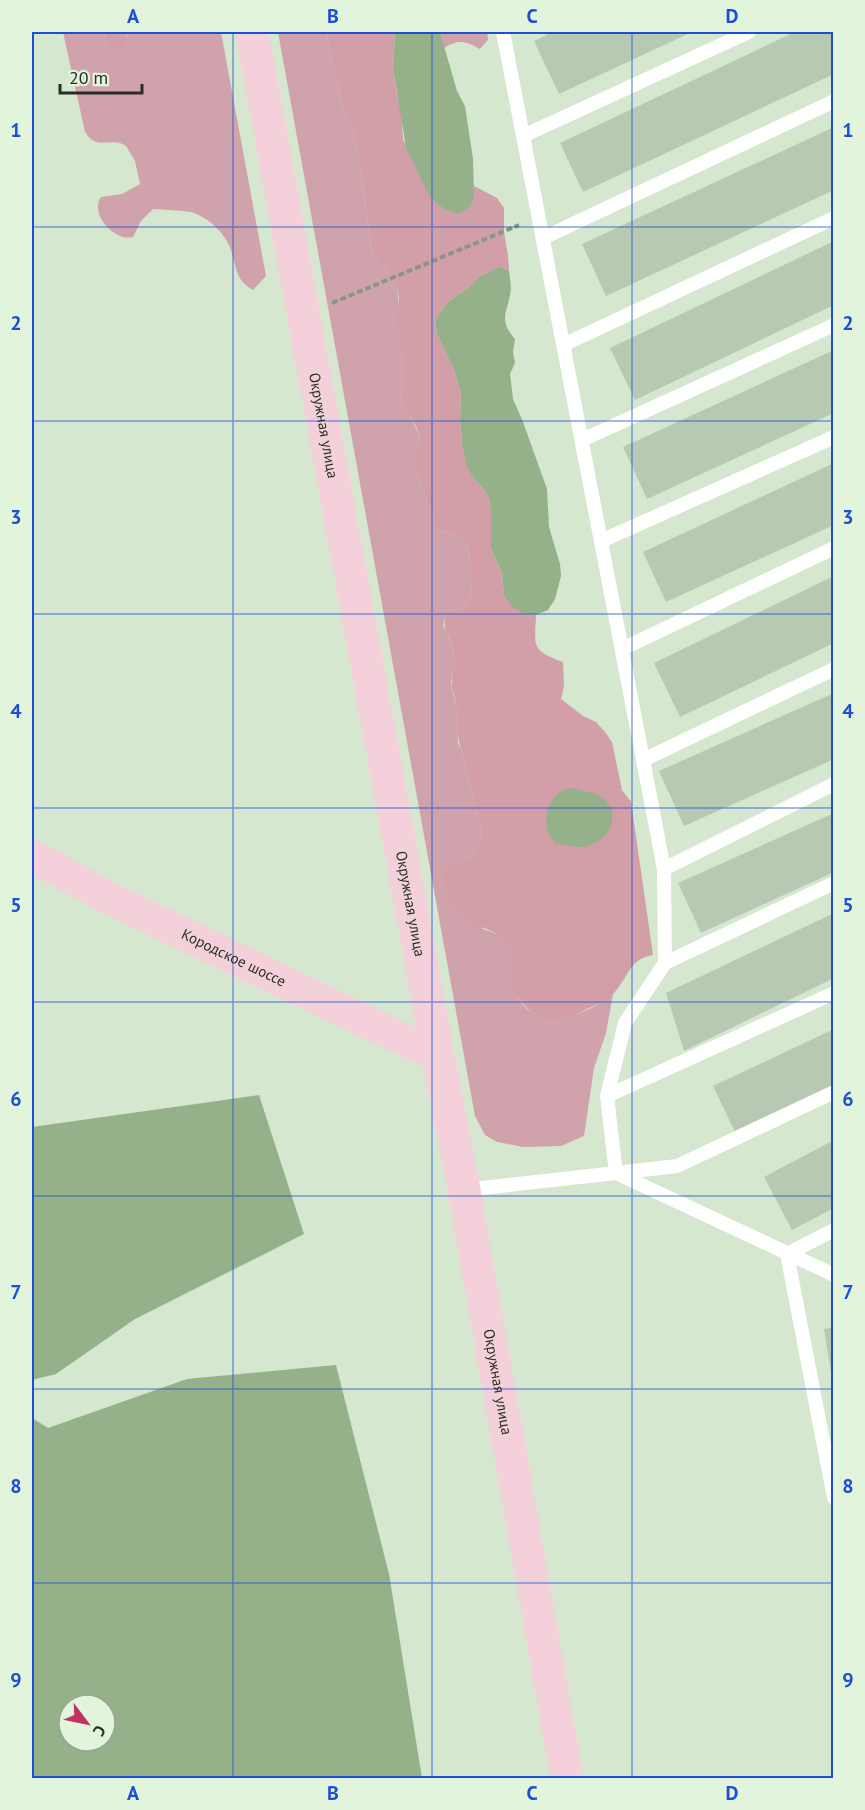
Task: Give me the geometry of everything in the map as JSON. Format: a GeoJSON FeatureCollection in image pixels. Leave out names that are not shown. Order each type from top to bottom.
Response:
{"type":"FeatureCollection","features":[{"type":"Feature","properties":{"kind":"main road","name":"Окружная улица"},"geometry":{"type":"LineString","coordinates":[[252,32],[464,1191],[567,1779]]}},
{"type":"Feature","properties":{"kind":"main road","name":"Кородское шоссе"},"geometry":{"type":"LineString","coordinates":[[32,856],[111,899],[438,1056]]}},
{"type":"Feature","properties":{"kind":"lane"},"geometry":{"type":"LineString","coordinates":[[503,32],[664,869],[665,963]]}},
{"type":"Feature","properties":{"kind":"lane"},"geometry":{"type":"LineString","coordinates":[[523,136],[749,32]]}},
{"type":"Feature","properties":{"kind":"lane"},"geometry":{"type":"LineString","coordinates":[[543,238],[834,101]]}},
{"type":"Feature","properties":{"kind":"lane"},"geometry":{"type":"LineString","coordinates":[[563,345],[834,218]]}},
{"type":"Feature","properties":{"kind":"lane"},"geometry":{"type":"LineString","coordinates":[[582,441],[834,326]]}},
{"type":"Feature","properties":{"kind":"lane"},"geometry":{"type":"LineString","coordinates":[[601,541],[834,436]]}},
{"type":"Feature","properties":{"kind":"lane"},"geometry":{"type":"LineString","coordinates":[[622,649],[834,548]]}},
{"type":"Feature","properties":{"kind":"lane"},"geometry":{"type":"LineString","coordinates":[[644,760],[834,669]]}},
{"type":"Feature","properties":{"kind":"lane"},"geometry":{"type":"LineString","coordinates":[[664,869],[834,784]]}},
{"type":"Feature","properties":{"kind":"lane"},"geometry":{"type":"LineString","coordinates":[[616,1173],[608,1096],[625,1023],[665,963],[834,884]]}},
{"type":"Feature","properties":{"kind":"lane"},"geometry":{"type":"LineString","coordinates":[[608,1096],[834,993]]}},
{"type":"Feature","properties":{"kind":"lane"},"geometry":{"type":"LineString","coordinates":[[464,1191],[677,1166],[834,1092]]}},
{"type":"Feature","properties":{"kind":"lane"},"geometry":{"type":"LineString","coordinates":[[616,1173],[834,1275]]}},
{"type":"Feature","properties":{"kind":"lane"},"geometry":{"type":"LineString","coordinates":[[787,1254],[834,1230]]}},
{"type":"Feature","properties":{"kind":"lane"},"geometry":{"type":"LineString","coordinates":[[787,1254],[834,1498]]}},
{"type":"Feature","properties":{"kind":"path"},"geometry":{"type":"LineString","coordinates":[[304,314],[539,217]]}},
{"type":"Feature","properties":{"kind":"shaded area"},"geometry":{"type":"Polygon","coordinates":[[[63,32],[103,32],[105,38],[127,38],[127,32],[221,32],[266,276],[253,290],[240,278],[229,244],[221,232],[197,214],[153,209],[141,221],[133,237],[118,235],[105,225],[98,211],[101,197],[122,194],[140,184],[135,161],[126,146],[115,142],[99,143],[85,132],[63,32]]]}},
{"type":"Feature","properties":{"kind":"shaded area"},"geometry":{"type":"Polygon","coordinates":[[[103,32],[127,32],[125,47],[117,51],[109,47],[103,32]]]}},
{"type":"Feature","properties":{"kind":"shaded area"},"geometry":{"type":"Polygon","coordinates":[[[278,32],[327,32],[344,112],[354,134],[359,157],[372,252],[377,262],[386,269],[397,286],[404,359],[404,383],[401,395],[420,437],[417,449],[417,475],[437,529],[460,538],[469,551],[471,595],[464,606],[446,612],[443,625],[455,658],[451,682],[457,706],[458,743],[463,754],[482,834],[475,854],[446,865],[483,929],[498,935],[507,943],[511,955],[513,983],[520,1000],[530,1011],[542,1017],[571,1016],[600,1003],[613,994],[606,1033],[594,1068],[584,1136],[561,1146],[523,1147],[497,1142],[485,1135],[475,1116],[278,32]]]}},
{"type":"Feature","properties":{"kind":"shaded area"},"geometry":{"type":"Polygon","coordinates":[[[327,32],[395,32],[393,68],[403,139],[429,195],[442,208],[474,194],[474,186],[497,198],[504,208],[504,232],[509,271],[499,266],[479,277],[449,301],[435,320],[437,334],[454,370],[461,394],[462,443],[474,479],[489,498],[491,549],[502,573],[504,596],[524,614],[536,615],[535,640],[537,646],[545,654],[563,662],[564,686],[561,699],[583,716],[596,722],[612,742],[622,790],[631,802],[653,955],[638,961],[608,999],[569,1017],[542,1018],[526,1007],[515,990],[508,945],[497,934],[467,920],[455,910],[442,877],[446,865],[475,854],[482,834],[459,743],[457,708],[452,684],[454,652],[445,624],[446,612],[463,606],[471,595],[469,555],[466,544],[460,538],[437,529],[417,475],[417,449],[420,437],[401,395],[404,383],[404,359],[397,322],[399,298],[397,286],[386,269],[377,262],[372,252],[359,157],[354,134],[344,112],[327,32]]]}},
{"type":"Feature","properties":{"kind":"shaded area"},"geometry":{"type":"Polygon","coordinates":[[[395,32],[440,32],[457,91],[465,106],[473,159],[472,203],[458,214],[442,208],[429,196],[406,148],[393,68],[395,32]]]}},
{"type":"Feature","properties":{"kind":"shaded area"},"geometry":{"type":"Polygon","coordinates":[[[440,32],[487,32],[488,40],[480,49],[462,42],[444,48],[440,32]]]}},
{"type":"Feature","properties":{"kind":"shaded area"},"geometry":{"type":"Polygon","coordinates":[[[499,266],[509,271],[511,283],[505,322],[515,339],[513,352],[515,363],[510,374],[513,399],[547,489],[549,527],[560,564],[561,576],[555,599],[548,610],[536,615],[524,614],[513,607],[504,596],[502,573],[491,549],[489,498],[467,467],[460,419],[461,394],[454,370],[437,334],[435,320],[449,301],[479,277],[499,266]]]}},
{"type":"Feature","properties":{"kind":"shaded area"},"geometry":{"type":"Polygon","coordinates":[[[573,788],[601,796],[610,806],[612,821],[610,828],[600,840],[592,845],[578,847],[556,844],[549,835],[546,820],[551,802],[565,789],[573,788]]]}},
{"type":"Feature","properties":{"kind":"shaded area"},"geometry":{"type":"Polygon","coordinates":[[[259,1095],[304,1234],[135,1319],[56,1374],[32,1380],[32,1127],[259,1095]]]}},
{"type":"Feature","properties":{"kind":"shaded area"},"geometry":{"type":"Polygon","coordinates":[[[336,1365],[389,1574],[422,1778],[32,1778],[32,1418],[48,1428],[187,1379],[336,1365]]]}},
{"type":"Feature","properties":{"kind":"building"},"geometry":{"type":"Polygon","coordinates":[[[553,32],[692,32],[559,94],[534,41],[553,32]]]}},
{"type":"Feature","properties":{"kind":"building"},"geometry":{"type":"Polygon","coordinates":[[[795,32],[834,32],[834,74],[583,192],[560,143],[795,32]]]}},
{"type":"Feature","properties":{"kind":"building"},"geometry":{"type":"Polygon","coordinates":[[[834,127],[834,190],[606,296],[582,244],[834,127]]]}},
{"type":"Feature","properties":{"kind":"building"},"geometry":{"type":"Polygon","coordinates":[[[834,241],[834,305],[635,400],[610,348],[834,241]]]}},
{"type":"Feature","properties":{"kind":"building"},"geometry":{"type":"Polygon","coordinates":[[[834,350],[834,413],[647,499],[623,447],[834,350]]]}},
{"type":"Feature","properties":{"kind":"building"},"geometry":{"type":"Polygon","coordinates":[[[834,463],[834,525],[666,602],[643,552],[834,463]]]}},
{"type":"Feature","properties":{"kind":"building"},"geometry":{"type":"Polygon","coordinates":[[[834,576],[834,643],[680,717],[654,663],[834,576]]]}},
{"type":"Feature","properties":{"kind":"building"},"geometry":{"type":"Polygon","coordinates":[[[834,693],[834,759],[684,826],[659,771],[834,693]]]}},
{"type":"Feature","properties":{"kind":"building"},"geometry":{"type":"Polygon","coordinates":[[[834,813],[834,872],[701,933],[678,883],[834,813]]]}},
{"type":"Feature","properties":{"kind":"building"},"geometry":{"type":"Polygon","coordinates":[[[834,913],[834,978],[684,1051],[666,993],[834,913]]]}},
{"type":"Feature","properties":{"kind":"building"},"geometry":{"type":"Polygon","coordinates":[[[834,1029],[834,1090],[737,1136],[713,1086],[834,1029]]]}},
{"type":"Feature","properties":{"kind":"building"},"geometry":{"type":"Polygon","coordinates":[[[834,1140],[834,1208],[792,1230],[764,1177],[834,1140]]]}},
{"type":"Feature","properties":{"kind":"building"},"geometry":{"type":"Polygon","coordinates":[[[834,1327],[834,1379],[832,1379],[824,1329],[834,1327]]]}}]}
